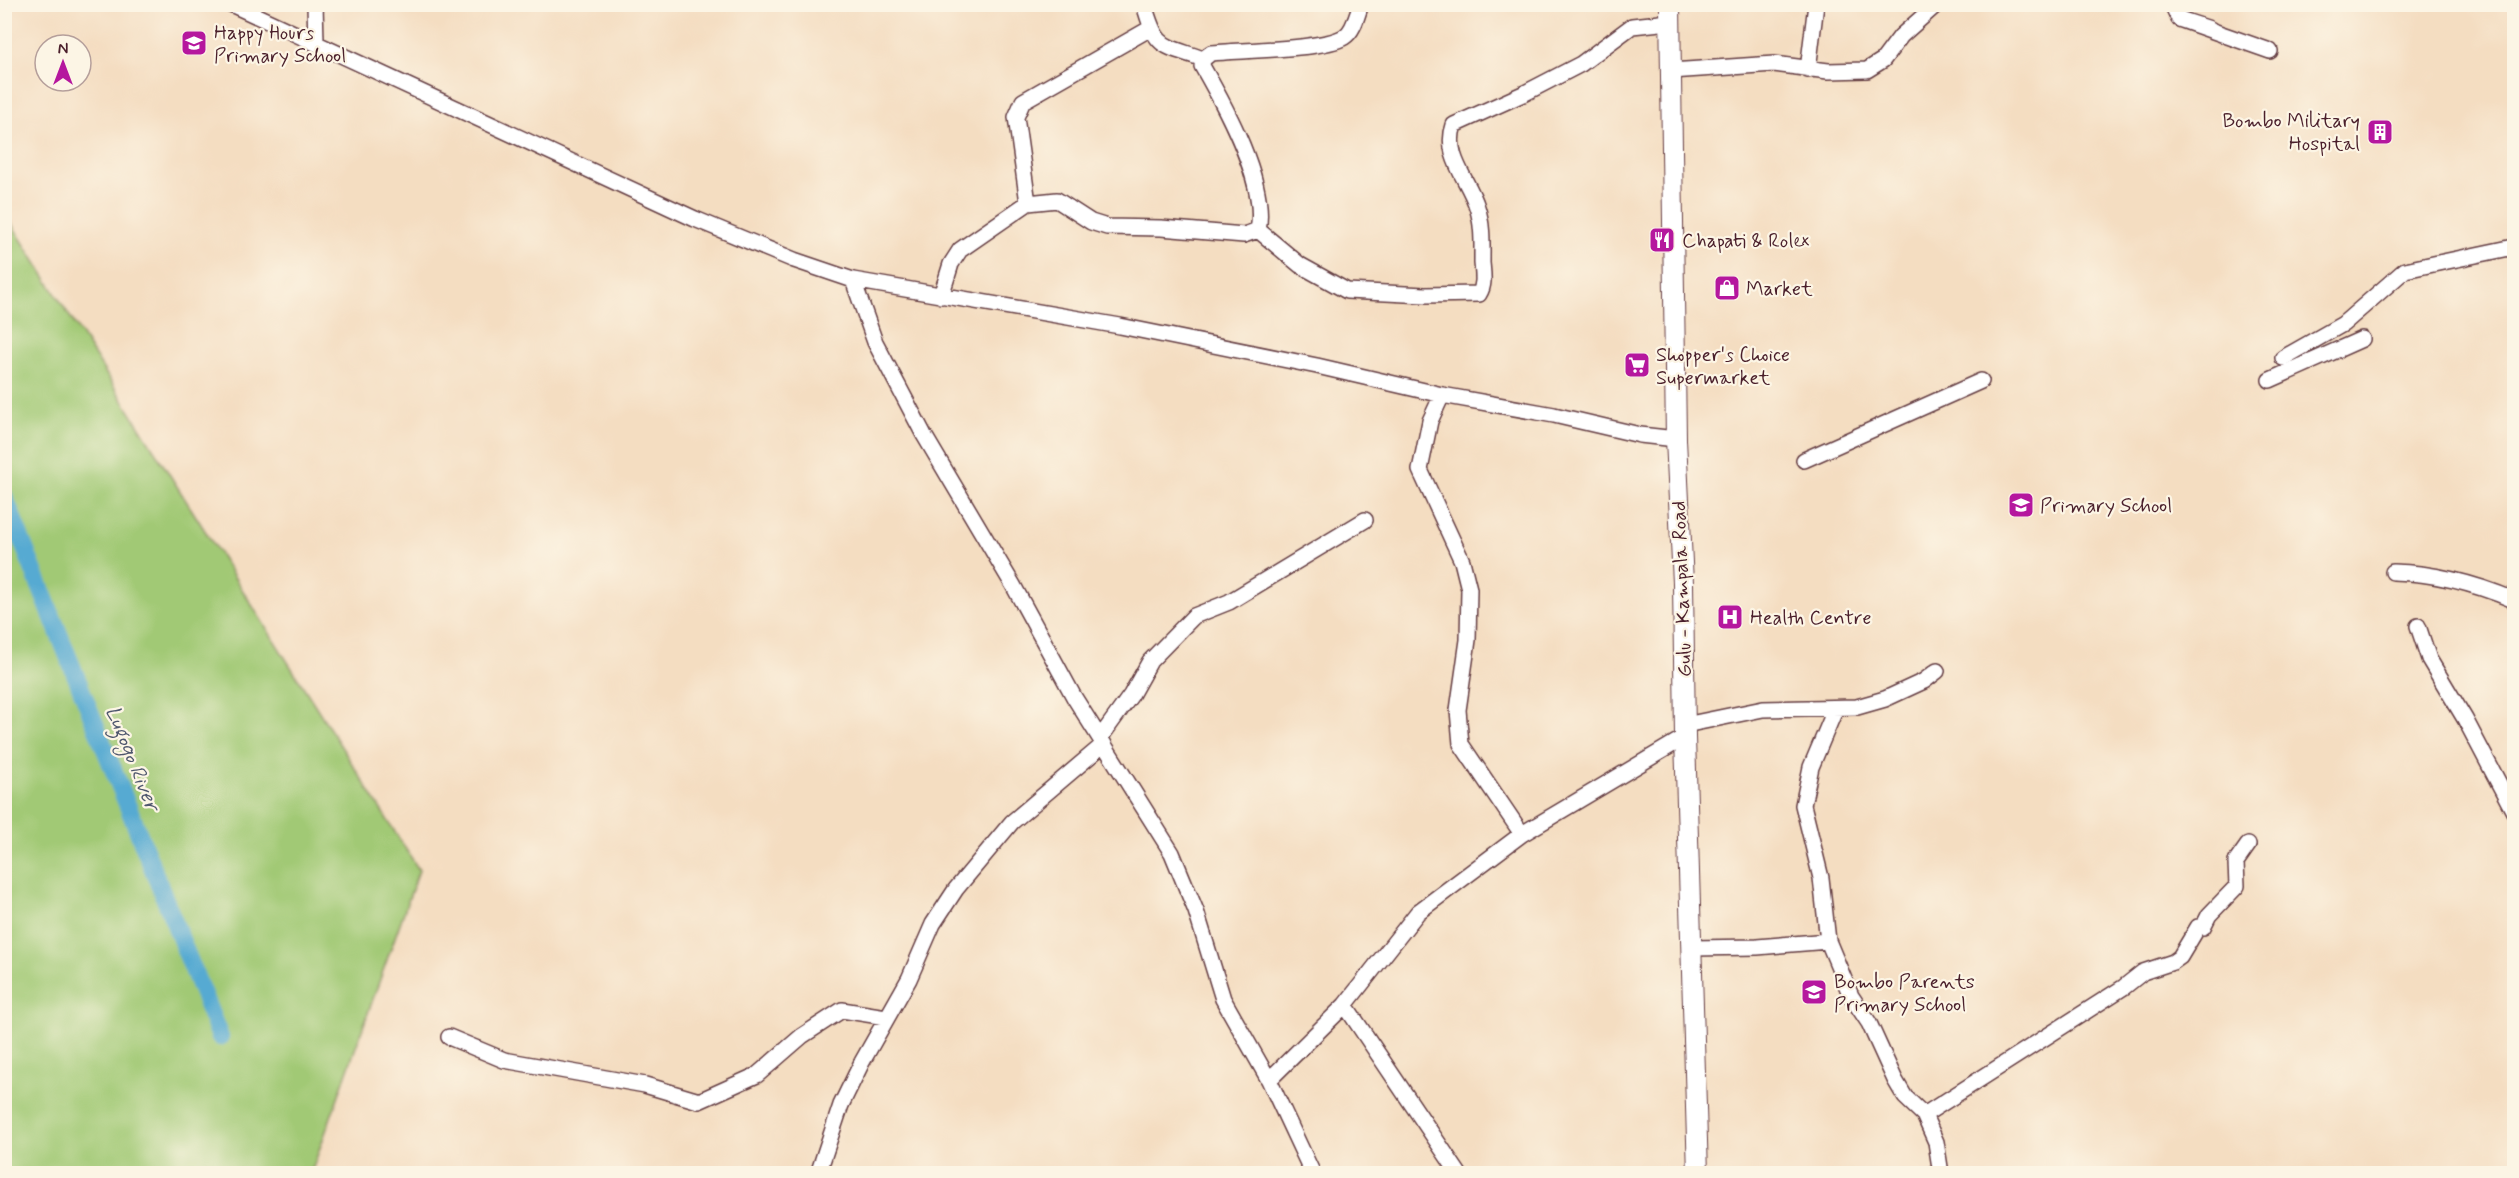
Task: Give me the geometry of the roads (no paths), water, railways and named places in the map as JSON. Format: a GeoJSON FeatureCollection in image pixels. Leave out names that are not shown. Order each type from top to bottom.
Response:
{"type":"FeatureCollection","features":[{"type":"Feature","properties":{"kind":"main road","name":"Gulu - Kampala Road"},"geometry":{"type":"LineString","coordinates":[[1670,13],[1676,439],[1683,583],[1698,1173]]}},
{"type":"Feature","properties":{"kind":"street"},"geometry":{"type":"LineString","coordinates":[[231,4],[696,219],[794,260],[853,280],[1120,326],[1317,366],[1442,395],[1554,415],[1640,435],[1676,439]]}},
{"type":"Feature","properties":{"kind":"street"},"geometry":{"type":"LineString","coordinates":[[315,4],[316,42]]}},
{"type":"Feature","properties":{"kind":"street"},"geometry":{"type":"LineString","coordinates":[[1144,4],[1150,28],[1157,40],[1164,46],[1203,59]]}},
{"type":"Feature","properties":{"kind":"street"},"geometry":{"type":"LineString","coordinates":[[1258,230],[1260,210],[1240,141],[1202,66],[1203,59],[1211,52],[1305,46],[1344,37],[1350,31],[1361,4]]}},
{"type":"Feature","properties":{"kind":"street"},"geometry":{"type":"LineString","coordinates":[[1808,70],[1816,4]]}},
{"type":"Feature","properties":{"kind":"street"},"geometry":{"type":"LineString","coordinates":[[1671,71],[1767,64],[1808,70],[1848,71],[1875,67],[1888,56],[1901,36],[1937,4]]}},
{"type":"Feature","properties":{"kind":"street"},"geometry":{"type":"LineString","coordinates":[[2172,4],[2180,19],[2270,51]]}},
{"type":"Feature","properties":{"kind":"street"},"geometry":{"type":"LineString","coordinates":[[1258,230],[1300,265],[1347,291],[1425,295],[1479,294],[1483,281],[1480,221],[1477,205],[1454,158],[1452,140],[1454,125],[1526,93],[1581,64],[1632,26],[1670,13]]}},
{"type":"Feature","properties":{"kind":"street"},"geometry":{"type":"LineString","coordinates":[[2180,19],[2211,29]]}},
{"type":"Feature","properties":{"kind":"street"},"geometry":{"type":"LineString","coordinates":[[1028,203],[1016,117],[1023,101],[1150,28]]}},
{"type":"Feature","properties":{"kind":"street"},"geometry":{"type":"LineString","coordinates":[[941,296],[951,264],[960,250],[1028,203],[1057,200],[1091,222],[1107,227],[1161,228],[1244,235],[1258,230]]}},
{"type":"Feature","properties":{"kind":"street"},"geometry":{"type":"LineString","coordinates":[[2283,358],[2343,324],[2405,270],[2514,247]]}},
{"type":"Feature","properties":{"kind":"street"},"geometry":{"type":"LineString","coordinates":[[853,280],[875,342],[924,435],[1013,585],[1074,697],[1172,853],[1185,880],[1223,999],[1269,1080],[1313,1173]]}},
{"type":"Feature","properties":{"kind":"street"},"geometry":{"type":"LineString","coordinates":[[2270,380],[2362,339]]}},
{"type":"Feature","properties":{"kind":"street"},"geometry":{"type":"LineString","coordinates":[[1804,460],[1982,381]]}},
{"type":"Feature","properties":{"kind":"street"},"geometry":{"type":"LineString","coordinates":[[1442,395],[1430,421],[1420,470],[1462,561],[1468,589],[1468,640],[1458,710],[1461,744],[1522,834]]}},
{"type":"Feature","properties":{"kind":"street"},"geometry":{"type":"LineString","coordinates":[[818,1173],[841,1106],[886,1017],[909,979],[933,924],[956,889],[1012,822],[1102,741],[1150,661],[1194,616],[1229,602],[1365,520]]}},
{"type":"Feature","properties":{"kind":"street"},"geometry":{"type":"LineString","coordinates":[[2393,572],[2416,573],[2459,581],[2514,600]]}},
{"type":"Feature","properties":{"kind":"street"},"geometry":{"type":"LineString","coordinates":[[2418,626],[2429,659],[2501,784],[2514,812]]}},
{"type":"Feature","properties":{"kind":"street"},"geometry":{"type":"LineString","coordinates":[[1269,1080],[1345,1005],[1418,912],[1522,834],[1685,731],[1763,709],[1834,710],[1857,707],[1885,699],[1924,681],[1937,671]]}},
{"type":"Feature","properties":{"kind":"street"},"geometry":{"type":"LineString","coordinates":[[1834,710],[1811,767],[1803,805],[1821,878],[1828,940],[1851,996],[1869,1023],[1895,1080],[1905,1097],[1924,1114],[1936,1142],[1941,1173]]}},
{"type":"Feature","properties":{"kind":"street"},"geometry":{"type":"LineString","coordinates":[[1924,1114],[2124,987],[2143,972],[2173,962],[2180,957],[2198,927],[2203,927],[2210,915],[2237,886],[2236,862],[2248,845]]}},
{"type":"Feature","properties":{"kind":"street"},"geometry":{"type":"LineString","coordinates":[[1692,948],[1757,947],[1828,940]]}},
{"type":"Feature","properties":{"kind":"street"},"geometry":{"type":"LineString","coordinates":[[1345,1005],[1460,1173]]}},
{"type":"Feature","properties":{"kind":"street"},"geometry":{"type":"LineString","coordinates":[[449,1037],[504,1060],[645,1085],[699,1101],[757,1075],[802,1036],[842,1010],[886,1017]]}},
{"type":"Feature","properties":{"kind":"waterway","name":"Lugogo River"},"geometry":{"type":"LineString","coordinates":[[4,496],[220,1037]]}},
{"type":"Feature","properties":{"kind":"place","name":"Happy Hours Primary School"},"geometry":{"type":"Point","coordinates":[194,43]}},
{"type":"Feature","properties":{"kind":"place","name":"Bombo Military Hospital"},"geometry":{"type":"Point","coordinates":[2380,132]}},
{"type":"Feature","properties":{"kind":"place","name":"Chapati & Rolex"},"geometry":{"type":"Point","coordinates":[1662,240]}},
{"type":"Feature","properties":{"kind":"place","name":"Market"},"geometry":{"type":"Point","coordinates":[1727,288]}},
{"type":"Feature","properties":{"kind":"place","name":"Shopper's Choice Supermarket"},"geometry":{"type":"Point","coordinates":[1637,365]}},
{"type":"Feature","properties":{"kind":"place","name":"Primary School"},"geometry":{"type":"Point","coordinates":[2021,505]}},
{"type":"Feature","properties":{"kind":"place","name":"Health Centre"},"geometry":{"type":"Point","coordinates":[1730,617]}},
{"type":"Feature","properties":{"kind":"place","name":"Bombo Parents Primary School"},"geometry":{"type":"Point","coordinates":[1814,992]}}]}
